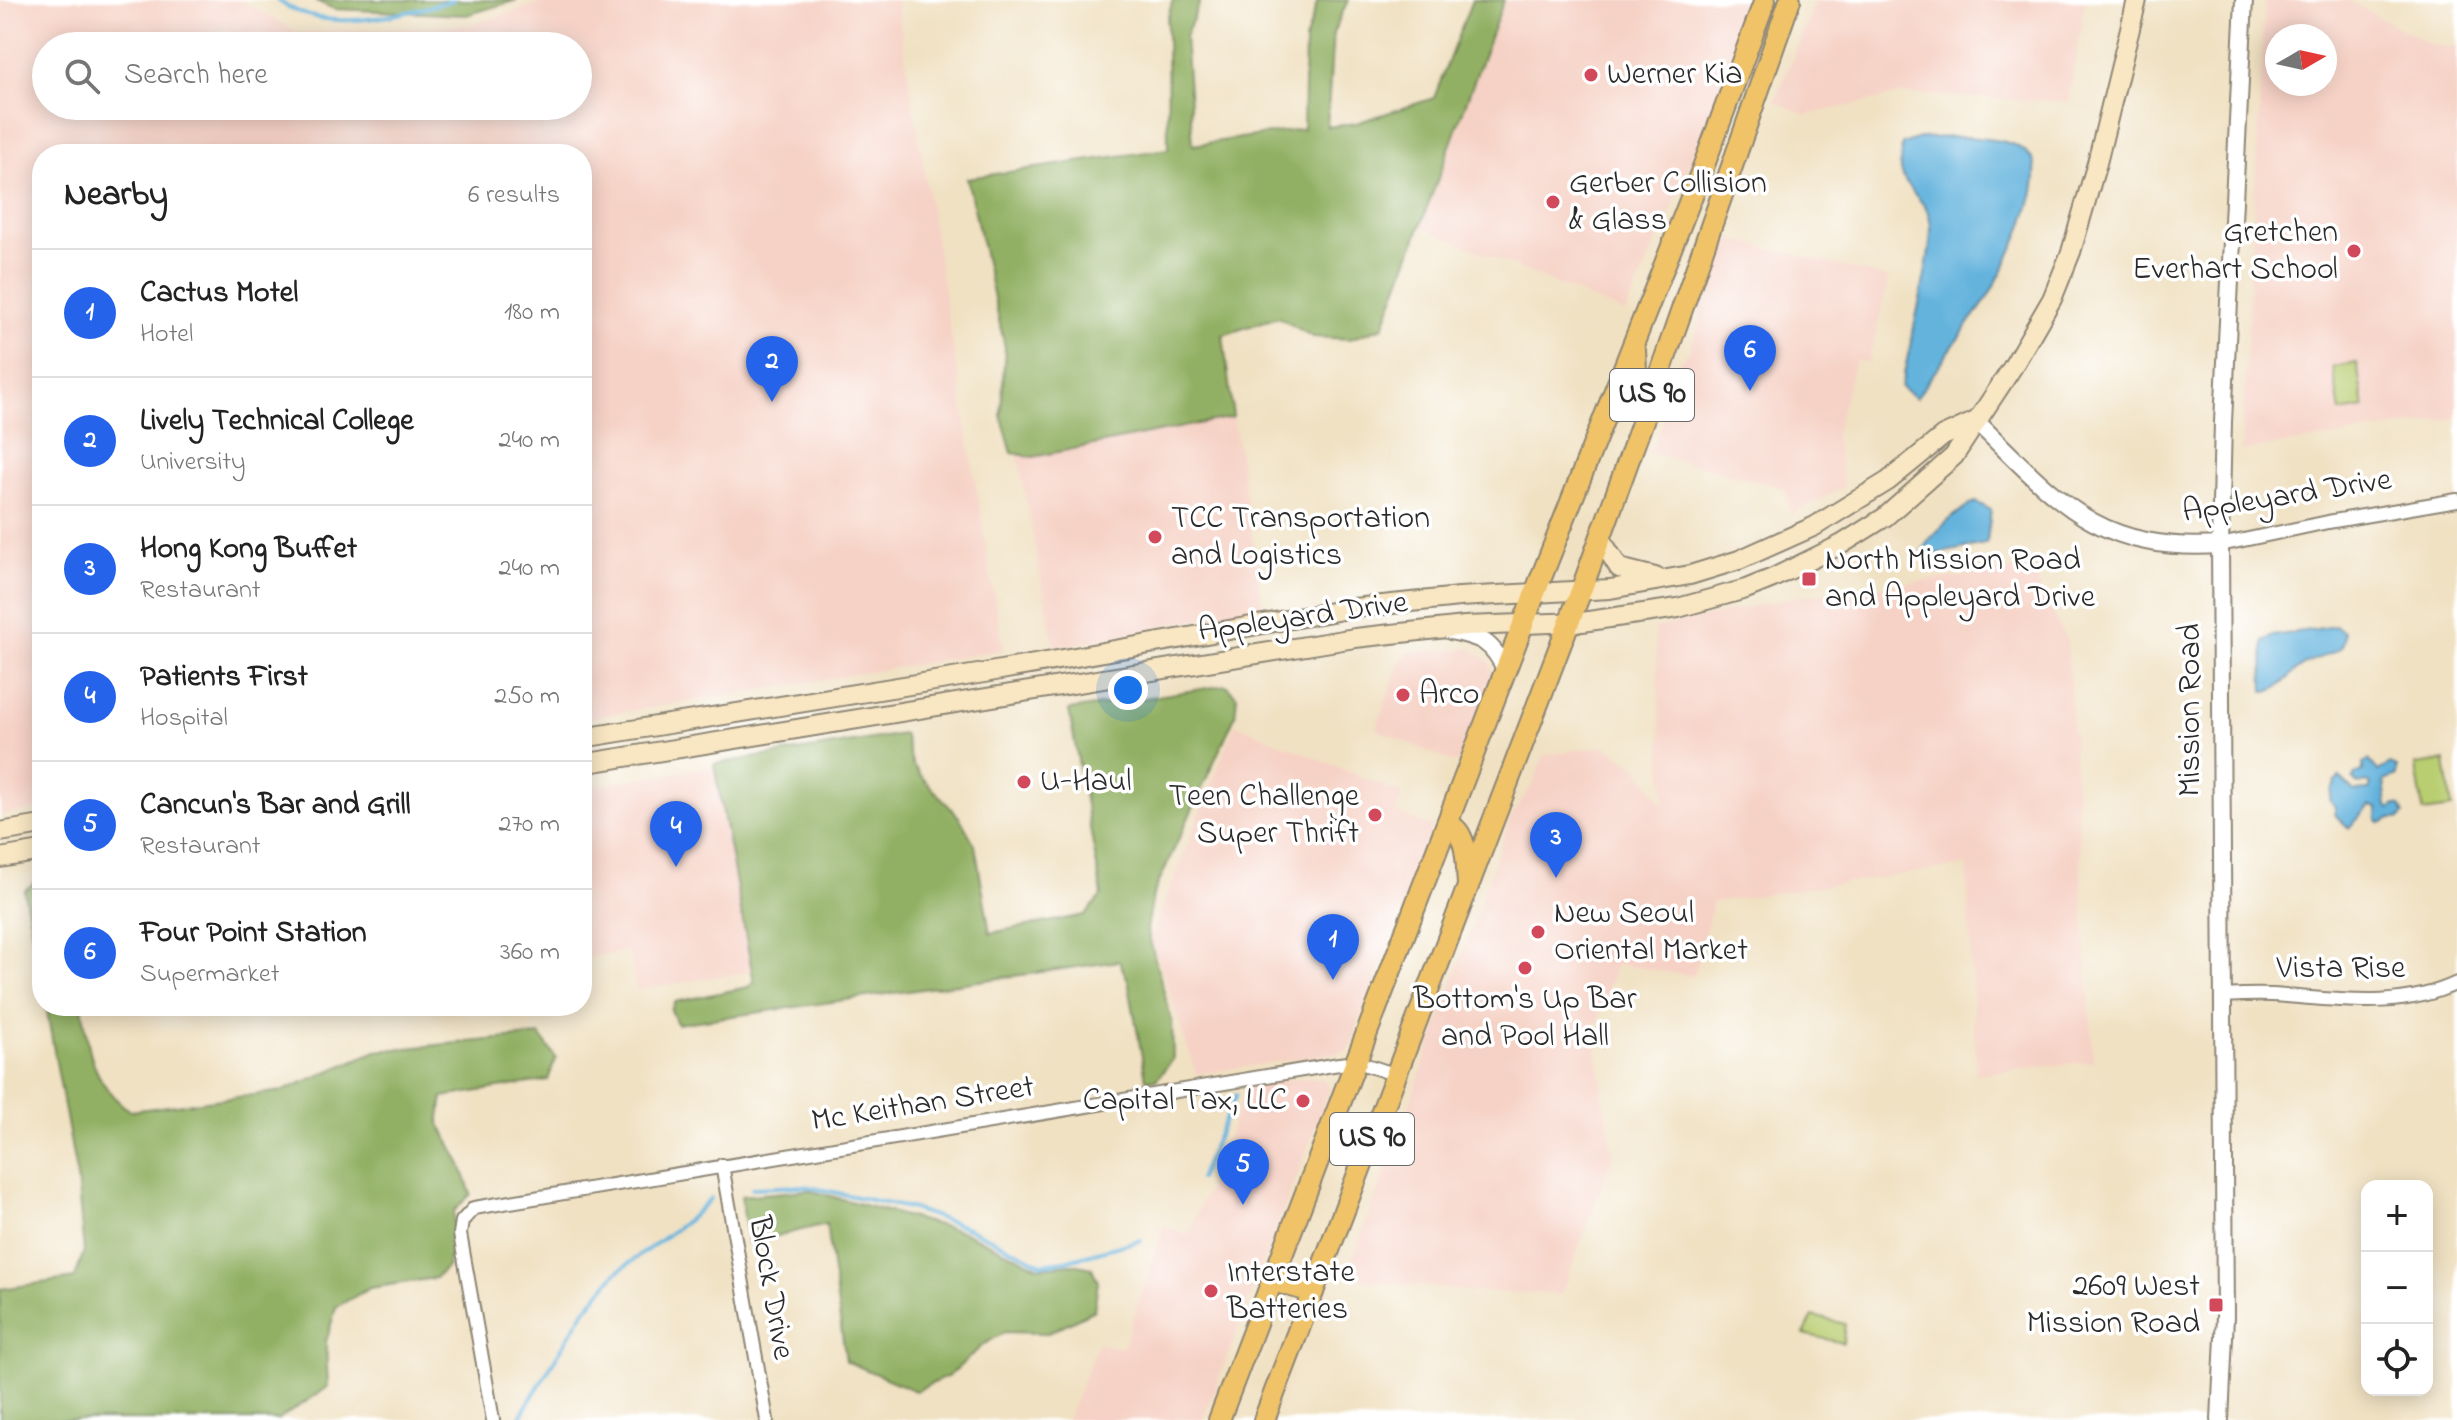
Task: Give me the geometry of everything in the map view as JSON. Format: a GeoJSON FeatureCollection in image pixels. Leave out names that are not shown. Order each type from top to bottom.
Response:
{"type":"FeatureCollection","features":[{"type":"Feature","properties":{"kind":"main road","name":"US 90"},"geometry":{"type":"LineString","coordinates":[[1219,1420],[1765,0]]}},
{"type":"Feature","properties":{"kind":"main road","name":"US 90"},"geometry":{"type":"LineString","coordinates":[[1264,1420],[1581,591],[1790,0]]}},
{"type":"Feature","properties":{"kind":"main road"},"geometry":{"type":"LineString","coordinates":[[1976,421],[2012,368],[2052,299],[2071,252],[2097,163],[2137,0]]}},
{"type":"Feature","properties":{"kind":"main road"},"geometry":{"type":"LineString","coordinates":[[1730,96],[1735,105],[1741,136]]}},
{"type":"Feature","properties":{"kind":"main road"},"geometry":{"type":"LineString","coordinates":[[1635,339],[1637,389],[1649,404]]}},
{"type":"Feature","properties":{"kind":"main road","name":"Appleyard Drive"},"geometry":{"type":"LineString","coordinates":[[592,736],[984,673],[1354,608],[1436,599],[1581,591],[1669,579],[1739,560],[1815,526],[1888,481],[1943,436],[1976,421]]}},
{"type":"Feature","properties":{"kind":"main road","name":"Appleyard Drive"},"geometry":{"type":"LineString","coordinates":[[592,762],[1328,642],[1437,629],[1634,616],[1707,601],[1746,589],[1804,563],[1885,517],[1954,456],[1976,421]]}},
{"type":"Feature","properties":{"kind":"main road"},"geometry":{"type":"LineString","coordinates":[[1600,538],[1619,568],[1669,579]]}},
{"type":"Feature","properties":{"kind":"main road"},"geometry":{"type":"LineString","coordinates":[[1448,824],[1462,838],[1468,888]]}},
{"type":"Feature","properties":{"kind":"main road"},"geometry":{"type":"LineString","coordinates":[[0,832],[32,827]]}},
{"type":"Feature","properties":{"kind":"main road"},"geometry":{"type":"LineString","coordinates":[[0,858],[32,853]]}},
{"type":"Feature","properties":{"kind":"main road"},"geometry":{"type":"LineString","coordinates":[[1273,1281],[1313,1292]]}},
{"type":"Feature","properties":{"kind":"street","name":"Mission Road"},"geometry":{"type":"LineString","coordinates":[[2220,1420],[2225,1316],[2220,545],[2223,422],[2244,0]]}},
{"type":"Feature","properties":{"kind":"street","name":"Appleyard Drive"},"geometry":{"type":"LineString","coordinates":[[1976,421],[2054,497],[2115,534],[2150,544],[2184,547],[2220,545],[2328,522],[2457,500]]}},
{"type":"Feature","properties":{"kind":"street"},"geometry":{"type":"LineString","coordinates":[[1437,629],[1485,641],[1496,652],[1506,671]]}},
{"type":"Feature","properties":{"kind":"street"},"geometry":{"type":"LineString","coordinates":[[1039,663],[1052,688]]}},
{"type":"Feature","properties":{"kind":"street"},"geometry":{"type":"LineString","coordinates":[[1026,693],[1039,663]]}},
{"type":"Feature","properties":{"kind":"street"},"geometry":{"type":"LineString","coordinates":[[984,673],[987,699]]}},
{"type":"Feature","properties":{"kind":"street","name":"Vista Rise"},"geometry":{"type":"LineString","coordinates":[[2222,996],[2269,995],[2380,1002],[2439,992],[2457,983]]}},
{"type":"Feature","properties":{"kind":"street","name":"Mc Keithan Street"},"geometry":{"type":"LineString","coordinates":[[493,1420],[460,1234],[462,1221],[474,1208],[1357,1062],[1397,1075]]}},
{"type":"Feature","properties":{"kind":"street","name":"Block Drive"},"geometry":{"type":"LineString","coordinates":[[722,1165],[767,1420]]}},
{"type":"Feature","properties":{"kind":"shaded area"},"geometry":{"type":"Polygon","coordinates":[[[0,0],[240,0],[297,32],[32,32],[32,120],[592,120],[592,32],[323,32],[467,26],[550,0],[896,0],[1003,650],[592,717],[592,144],[32,144],[32,810],[0,815],[0,0]]]}},
{"type":"Feature","properties":{"kind":"shaded area"},"geometry":{"type":"Polygon","coordinates":[[[1506,0],[1753,0],[1686,176],[1625,313],[1422,227],[1506,0]]]}},
{"type":"Feature","properties":{"kind":"shaded area"},"geometry":{"type":"Polygon","coordinates":[[[1816,0],[2085,0],[2068,102],[1904,94],[1806,115],[1775,101],[1816,0]]]}},
{"type":"Feature","properties":{"kind":"shaded area","name":"Gretchen Everhart School"},"geometry":{"type":"Polygon","coordinates":[[[2265,0],[2346,0],[2434,46],[2457,47],[2457,418],[2241,451],[2265,0]]]}},
{"type":"Feature","properties":{"kind":"shaded area"},"geometry":{"type":"Polygon","coordinates":[[[1726,238],[1889,278],[1868,363],[1855,360],[1835,434],[1844,487],[1791,514],[1785,489],[1649,452],[1675,387],[1673,377],[1678,363],[1689,352],[1701,319],[1700,306],[1726,238]]]}},
{"type":"Feature","properties":{"kind":"shaded area"},"geometry":{"type":"Polygon","coordinates":[[[1233,416],[1263,606],[1054,648],[1017,451],[1233,416]]]}},
{"type":"Feature","properties":{"kind":"shaded area"},"geometry":{"type":"Polygon","coordinates":[[[2036,567],[2038,583],[2067,642],[2093,1061],[1976,1074],[1967,865],[1713,902],[1694,976],[1616,964],[1594,1033],[1613,1156],[1561,1294],[1468,1291],[1345,1278],[1510,818],[1533,784],[1544,755],[1605,746],[1636,766],[1665,808],[1655,628],[1795,597],[2036,567]]]}},
{"type":"Feature","properties":{"kind":"shaded area"},"geometry":{"type":"Polygon","coordinates":[[[1471,649],[1491,665],[1492,676],[1457,764],[1376,729],[1399,664],[1409,652],[1471,649]]]}},
{"type":"Feature","properties":{"kind":"shaded area"},"geometry":{"type":"Polygon","coordinates":[[[1235,724],[1402,794],[1395,812],[1432,828],[1348,1051],[1196,1074],[1151,937],[1235,724]]]}},
{"type":"Feature","properties":{"kind":"shaded area"},"geometry":{"type":"Polygon","coordinates":[[[720,765],[753,971],[636,990],[629,951],[592,957],[592,786],[720,765]]]}},
{"type":"Feature","properties":{"kind":"shaded area"},"geometry":{"type":"Polygon","coordinates":[[[1322,1079],[1330,1088],[1203,1420],[1067,1420],[1098,1343],[1123,1348],[1164,1226],[1187,1235],[1215,1175],[1247,1083],[1322,1079]]]}},
{"type":"Feature","properties":{"kind":"green space"},"geometry":{"type":"Polygon","coordinates":[[[314,0],[517,0],[466,15],[334,9],[314,0]]]}},
{"type":"Feature","properties":{"kind":"green space"},"geometry":{"type":"Polygon","coordinates":[[[1173,0],[1201,0],[1185,37],[1193,145],[1303,129],[1305,41],[1318,0],[1348,0],[1333,33],[1327,127],[1356,123],[1434,98],[1472,0],[1504,0],[1383,327],[1350,339],[1313,337],[1278,317],[1223,335],[1233,417],[1033,457],[1012,453],[1001,415],[1005,347],[967,178],[1168,149],[1167,20],[1173,0]]]}},
{"type":"Feature","properties":{"kind":"green space"},"geometry":{"type":"Polygon","coordinates":[[[2357,363],[2364,408],[2340,412],[2333,367],[2357,363]]]}},
{"type":"Feature","properties":{"kind":"green space"},"geometry":{"type":"Polygon","coordinates":[[[1226,685],[1237,696],[1235,716],[1153,895],[1147,929],[1172,1022],[1173,1059],[1156,1080],[1146,1079],[1128,980],[1119,961],[677,1024],[671,1010],[675,1002],[748,987],[754,982],[714,764],[904,734],[912,763],[919,774],[960,818],[975,845],[990,933],[1085,915],[1102,895],[1069,710],[1226,685]]]}},
{"type":"Feature","properties":{"kind":"green space"},"geometry":{"type":"Polygon","coordinates":[[[2445,761],[2452,808],[2423,812],[2416,765],[2445,761]]]}},
{"type":"Feature","properties":{"kind":"green space"},"geometry":{"type":"Polygon","coordinates":[[[32,884],[32,934],[24,891],[32,884]]]}},
{"type":"Feature","properties":{"kind":"green space"},"geometry":{"type":"Polygon","coordinates":[[[48,1016],[84,1016],[90,1051],[100,1077],[107,1089],[130,1111],[283,1091],[376,1051],[540,1035],[556,1058],[548,1080],[443,1097],[439,1122],[461,1165],[471,1194],[454,1211],[453,1246],[447,1267],[435,1278],[370,1288],[336,1307],[326,1342],[328,1387],[278,1420],[0,1420],[0,1289],[75,1278],[84,1251],[77,1178],[48,1016]]]}},
{"type":"Feature","properties":{"kind":"green space"},"geometry":{"type":"Polygon","coordinates":[[[808,1190],[964,1232],[1039,1267],[1072,1264],[1092,1268],[1098,1282],[1094,1310],[1048,1333],[1005,1332],[983,1345],[949,1376],[915,1391],[846,1361],[826,1224],[748,1243],[741,1196],[808,1190]]]}},
{"type":"Feature","properties":{"kind":"green space"},"geometry":{"type":"Polygon","coordinates":[[[1813,1316],[1845,1324],[1843,1343],[1804,1334],[1813,1316]]]}},
{"type":"Feature","properties":{"kind":"water"},"geometry":{"type":"Polygon","coordinates":[[[1967,137],[2001,141],[2025,151],[2031,157],[2035,170],[2034,189],[2018,237],[1995,285],[1916,398],[1901,387],[1926,270],[1931,227],[1929,215],[1902,174],[1902,144],[1919,138],[1967,137]]]}},
{"type":"Feature","properties":{"kind":"water"},"geometry":{"type":"Polygon","coordinates":[[[1976,502],[1991,510],[1984,544],[1926,556],[1922,554],[1944,525],[1976,502]]]}},
{"type":"Feature","properties":{"kind":"water"},"geometry":{"type":"Polygon","coordinates":[[[2335,626],[2344,631],[2339,649],[2306,663],[2280,686],[2264,692],[2263,641],[2273,636],[2335,626]]]}},
{"type":"Feature","properties":{"kind":"water"},"geometry":{"type":"Polygon","coordinates":[[[2369,760],[2378,771],[2390,764],[2397,767],[2397,776],[2384,781],[2387,806],[2390,809],[2400,806],[2404,814],[2399,819],[2391,818],[2381,823],[2377,819],[2377,808],[2370,806],[2349,828],[2334,814],[2336,808],[2330,801],[2331,791],[2339,777],[2354,791],[2369,790],[2371,785],[2368,782],[2358,784],[2353,779],[2355,774],[2363,771],[2363,763],[2369,760]]]}},
{"type":"Feature","properties":{"kind":"waterway"},"geometry":{"type":"LineString","coordinates":[[277,0],[296,11],[335,20],[396,15],[453,0]]}},
{"type":"Feature","properties":{"kind":"waterway"},"geometry":{"type":"LineString","coordinates":[[1199,1179],[1236,1095]]}},
{"type":"Feature","properties":{"kind":"waterway"},"geometry":{"type":"LineString","coordinates":[[752,1188],[805,1186],[913,1209],[968,1228],[1042,1264],[1065,1261],[1141,1240]]}},
{"type":"Feature","properties":{"kind":"waterway"},"geometry":{"type":"LineString","coordinates":[[518,1420],[585,1310],[616,1273],[688,1220],[711,1198]]}},
{"type":"Feature","properties":{"kind":"place","name":"Werner Kia"},"geometry":{"type":"Point","coordinates":[1591,75]}},
{"type":"Feature","properties":{"kind":"place","name":"Gerber Collision & Glass"},"geometry":{"type":"Point","coordinates":[1553,202]}},
{"type":"Feature","properties":{"kind":"place","name":"Gretchen Everhart School"},"geometry":{"type":"Point","coordinates":[2354,251]}},
{"type":"Feature","properties":{"kind":"place","name":"Four Point Station"},"geometry":{"type":"Point","coordinates":[1750,391]}},
{"type":"Feature","properties":{"kind":"place","name":"Lively Technical College"},"geometry":{"type":"Point","coordinates":[772,402]}},
{"type":"Feature","properties":{"kind":"place","name":"TCC Transportation and Logistics"},"geometry":{"type":"Point","coordinates":[1155,537]}},
{"type":"Feature","properties":{"kind":"place","name":"North Mission Road and Appleyard Drive"},"geometry":{"type":"Point","coordinates":[1809,579]}},
{"type":"Feature","properties":{"kind":"place","name":"Arco"},"geometry":{"type":"Point","coordinates":[1403,695]}},
{"type":"Feature","properties":{"kind":"place","name":"U-Haul"},"geometry":{"type":"Point","coordinates":[1024,782]}},
{"type":"Feature","properties":{"kind":"place","name":"Teen Challenge Super Thrift"},"geometry":{"type":"Point","coordinates":[1375,815]}},
{"type":"Feature","properties":{"kind":"place","name":"Patients First"},"geometry":{"type":"Point","coordinates":[676,867]}},
{"type":"Feature","properties":{"kind":"place","name":"Hong Kong Buffet"},"geometry":{"type":"Point","coordinates":[1556,878]}},
{"type":"Feature","properties":{"kind":"place","name":"New Seoul Oriental Market"},"geometry":{"type":"Point","coordinates":[1538,932]}},
{"type":"Feature","properties":{"kind":"place","name":"Bottom's Up Bar and Pool Hall"},"geometry":{"type":"Point","coordinates":[1525,968]}},
{"type":"Feature","properties":{"kind":"place","name":"Cactus Motel"},"geometry":{"type":"Point","coordinates":[1333,980]}},
{"type":"Feature","properties":{"kind":"place","name":"Capital Tax, LLC"},"geometry":{"type":"Point","coordinates":[1303,1101]}},
{"type":"Feature","properties":{"kind":"place","name":"Cancun's Bar and Grill"},"geometry":{"type":"Point","coordinates":[1243,1205]}},
{"type":"Feature","properties":{"kind":"place","name":"Interstate Batteries"},"geometry":{"type":"Point","coordinates":[1211,1291]}},
{"type":"Feature","properties":{"kind":"place","name":"2609 West Mission Road"},"geometry":{"type":"Point","coordinates":[2216,1305]}}]}
